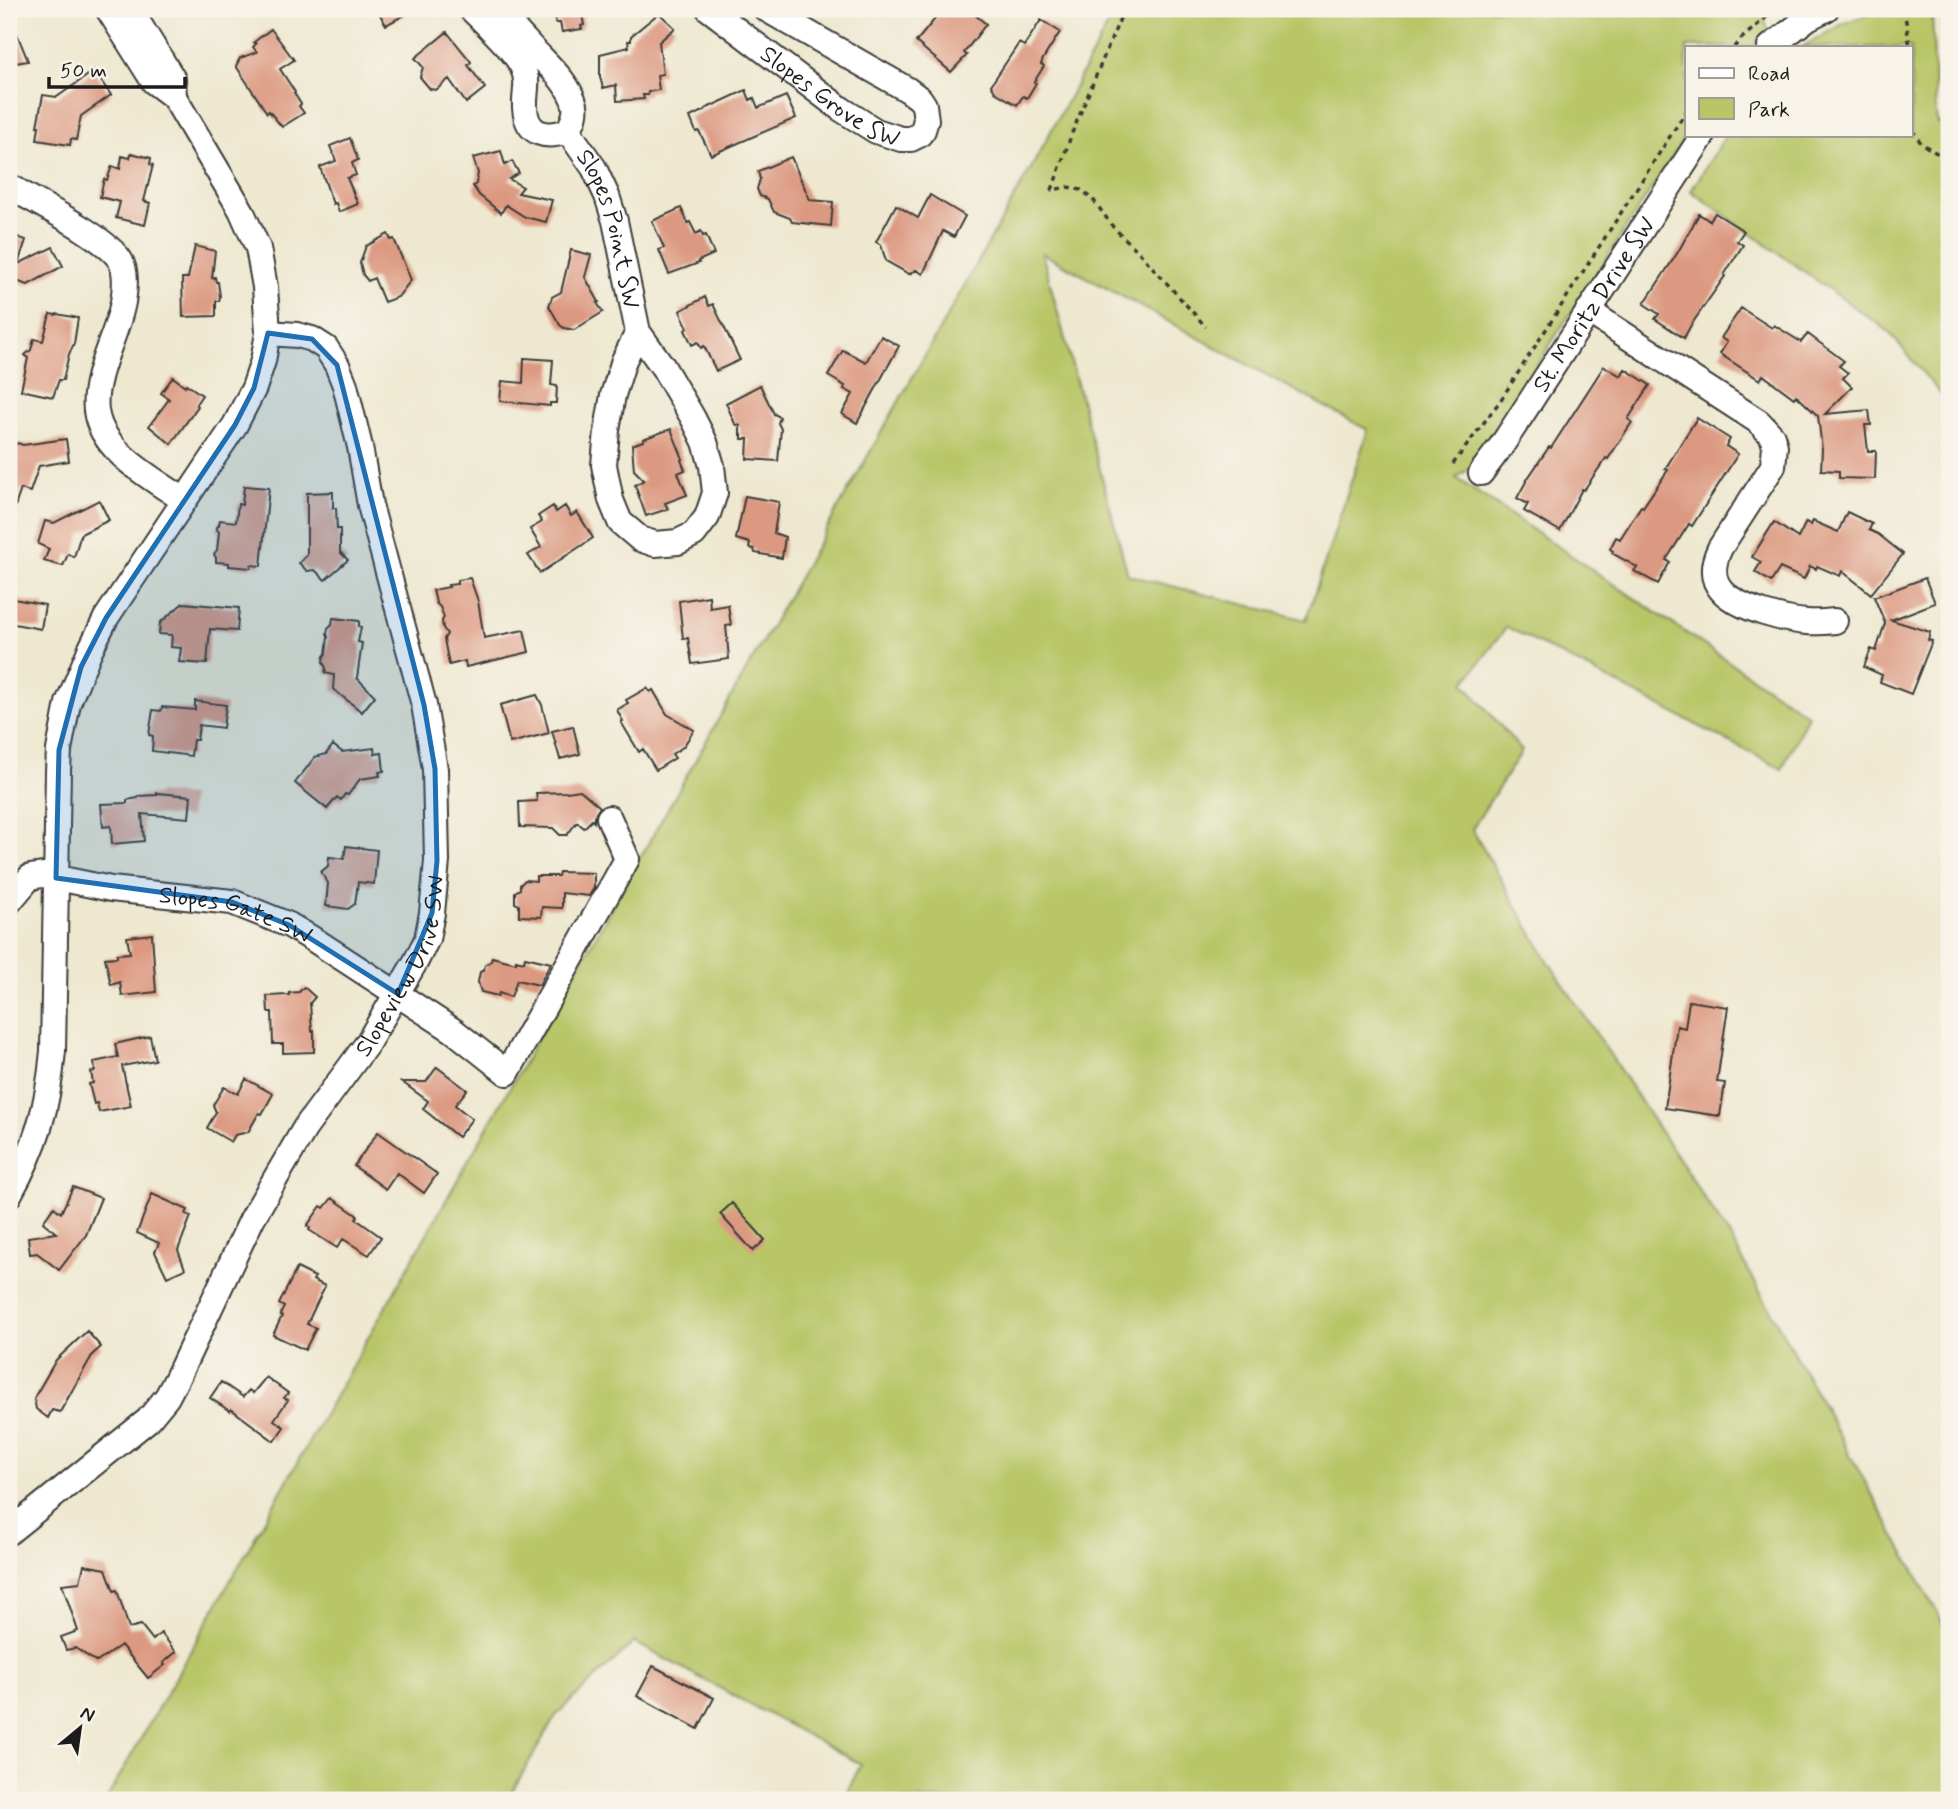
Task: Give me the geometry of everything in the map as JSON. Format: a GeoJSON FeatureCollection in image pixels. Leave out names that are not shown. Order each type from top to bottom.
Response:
{"type":"FeatureCollection","features":[{"type":"Feature","properties":{"kind":"street"},"geometry":{"type":"LineString","coordinates":[[9,1195],[34,1146],[50,1086],[53,1051],[58,771],[68,703],[106,618],[206,470],[246,404],[263,361],[268,332],[265,287],[258,248],[241,210],[174,97],[153,82],[108,9]]}},
{"type":"Feature","properties":{"kind":"street"},"geometry":{"type":"LineString","coordinates":[[130,9],[173,79],[174,97]]}},
{"type":"Feature","properties":{"kind":"street","name":"Slopes Point SW"},"geometry":{"type":"LineString","coordinates":[[471,9],[520,62],[527,79],[525,106],[532,127],[543,135],[554,136],[568,131],[575,114],[575,106],[566,89],[545,60],[495,9]]}},
{"type":"Feature","properties":{"kind":"street","name":"Slopes Grove SW"},"geometry":{"type":"LineString","coordinates":[[709,9],[841,109],[876,131],[901,139],[911,139],[923,130],[926,112],[919,99],[908,90],[766,9]]}},
{"type":"Feature","properties":{"kind":"street"},"geometry":{"type":"LineString","coordinates":[[1771,46],[1808,18],[1826,9]]}},
{"type":"Feature","properties":{"kind":"street","name":"Slopes Point SW"},"geometry":{"type":"LineString","coordinates":[[568,131],[594,168],[607,196],[638,332],[663,367],[693,418],[705,442],[712,466],[715,493],[707,517],[695,534],[678,542],[655,544],[640,539],[620,522],[611,500],[604,465],[613,396],[624,360],[638,332]]}},
{"type":"Feature","properties":{"kind":"street","name":"St. Moritz Drive SW"},"geometry":{"type":"LineString","coordinates":[[1481,473],[1702,136]]}},
{"type":"Feature","properties":{"kind":"street"},"geometry":{"type":"LineString","coordinates":[[9,186],[101,240],[119,258],[123,266],[125,290],[116,330],[99,379],[97,417],[105,435],[121,454],[144,474],[184,500]]}},
{"type":"Feature","properties":{"kind":"street"},"geometry":{"type":"LineString","coordinates":[[1588,312],[1759,422],[1772,436],[1775,446],[1773,466],[1714,561],[1718,589],[1734,602],[1774,616],[1806,622],[1835,621]]}},
{"type":"Feature","properties":{"kind":"street","name":"Slopeview Drive SW"},"geometry":{"type":"LineString","coordinates":[[9,1532],[148,1420],[167,1397],[252,1219],[305,1128],[367,1044],[427,939],[437,861],[435,769],[424,705],[370,505],[345,385],[326,348],[312,339],[268,332]]}},
{"type":"Feature","properties":{"kind":"street","name":"Slopes Gate SW"},"geometry":{"type":"LineString","coordinates":[[56,878],[111,889],[232,902],[289,925],[454,1031],[507,1073],[628,859],[609,818]]}},
{"type":"Feature","properties":{"kind":"street"},"geometry":{"type":"LineString","coordinates":[[9,902],[30,877],[43,875],[56,878]]}},
{"type":"Feature","properties":{"kind":"path"},"geometry":{"type":"LineString","coordinates":[[1124,9],[1072,132],[1052,190],[1068,187],[1081,190],[1092,198],[1112,227],[1137,250],[1206,327]]}},
{"type":"Feature","properties":{"kind":"path"},"geometry":{"type":"LineString","coordinates":[[1735,46],[1776,9]]}},
{"type":"Feature","properties":{"kind":"path"},"geometry":{"type":"LineString","coordinates":[[1904,9],[1911,46]]}},
{"type":"Feature","properties":{"kind":"path"},"geometry":{"type":"LineString","coordinates":[[1912,90],[1913,131],[1921,143],[1949,161]]}},
{"type":"Feature","properties":{"kind":"path"},"geometry":{"type":"LineString","coordinates":[[1454,464],[1500,401],[1685,113]]}},
{"type":"Feature","properties":{"kind":"highlighted area"},"geometry":{"type":"Polygon","coordinates":[[[268,333],[312,339],[337,365],[424,705],[435,769],[437,861],[432,913],[398,994],[289,925],[232,902],[56,878],[59,750],[81,667],[106,618],[235,425],[254,388],[268,333]]]}},
{"type":"Feature","properties":{"kind":"green space"},"geometry":{"type":"Polygon","coordinates":[[[1086,9],[1762,9],[1768,31],[1753,46],[1685,46],[1686,136],[1470,468],[1456,478],[1808,715],[1782,769],[1507,627],[1464,683],[1522,751],[1472,829],[1545,956],[1730,1237],[1949,1634],[1949,1800],[843,1800],[861,1764],[634,1642],[557,1714],[507,1800],[106,1800],[1035,161],[1109,23],[1086,9]],[[1042,253],[1128,575],[1306,620],[1368,430],[1042,253]]]}},
{"type":"Feature","properties":{"kind":"green space"},"geometry":{"type":"Polygon","coordinates":[[[1883,9],[1932,9],[1936,117],[1938,123],[1949,123],[1949,404],[1888,331],[1691,191],[1725,136],[1912,136],[1912,46],[1804,46],[1843,24],[1883,9]]]}},
{"type":"Feature","properties":{"kind":"building"},"geometry":{"type":"Polygon","coordinates":[[[377,9],[416,9],[386,25],[377,9]]]}},
{"type":"Feature","properties":{"kind":"building"},"geometry":{"type":"Polygon","coordinates":[[[554,9],[581,9],[584,25],[581,26],[582,29],[562,32],[560,23],[556,23],[554,9]]]}},
{"type":"Feature","properties":{"kind":"building"},"geometry":{"type":"Polygon","coordinates":[[[943,9],[968,9],[986,24],[964,53],[967,55],[951,72],[916,42],[943,9]]]}},
{"type":"Feature","properties":{"kind":"building"},"geometry":{"type":"Polygon","coordinates":[[[659,13],[675,28],[659,42],[663,74],[657,75],[659,90],[643,95],[644,99],[617,101],[616,85],[603,88],[600,54],[629,47],[631,36],[659,13]]]}},
{"type":"Feature","properties":{"kind":"building"},"geometry":{"type":"Polygon","coordinates":[[[9,14],[28,61],[9,64],[9,14]]]}},
{"type":"Feature","properties":{"kind":"building"},"geometry":{"type":"Polygon","coordinates":[[[1041,20],[1060,32],[1043,59],[1041,64],[1044,66],[1034,82],[1036,83],[1027,98],[1023,96],[1017,105],[995,92],[991,85],[1019,43],[1024,46],[1041,20]]]}},
{"type":"Feature","properties":{"kind":"building"},"geometry":{"type":"Polygon","coordinates":[[[271,29],[294,60],[280,69],[295,92],[304,113],[282,127],[269,111],[267,113],[236,66],[240,58],[257,52],[253,47],[256,44],[254,42],[271,29]]]}},
{"type":"Feature","properties":{"kind":"building"},"geometry":{"type":"Polygon","coordinates":[[[447,32],[471,62],[468,65],[485,88],[466,103],[449,79],[436,90],[430,89],[420,77],[423,67],[415,58],[447,32]]]}},
{"type":"Feature","properties":{"kind":"building"},"geometry":{"type":"Polygon","coordinates":[[[94,71],[111,95],[81,116],[76,140],[71,139],[70,145],[37,140],[43,95],[57,97],[94,71]]]}},
{"type":"Feature","properties":{"kind":"building"},"geometry":{"type":"Polygon","coordinates":[[[746,90],[750,100],[754,98],[758,108],[786,96],[796,118],[711,155],[690,117],[746,90]]]}},
{"type":"Feature","properties":{"kind":"building"},"geometry":{"type":"Polygon","coordinates":[[[350,138],[358,160],[352,163],[356,175],[347,178],[358,204],[339,212],[336,203],[333,204],[320,167],[336,161],[330,146],[350,138]]]}},
{"type":"Feature","properties":{"kind":"building"},"geometry":{"type":"Polygon","coordinates":[[[501,151],[505,165],[512,161],[519,173],[509,179],[523,187],[518,193],[552,200],[546,222],[525,217],[506,205],[501,213],[479,195],[473,186],[478,173],[473,158],[501,151]]]}},
{"type":"Feature","properties":{"kind":"building"},"geometry":{"type":"Polygon","coordinates":[[[131,153],[151,158],[150,164],[153,165],[144,201],[150,203],[145,225],[116,218],[120,202],[100,197],[104,179],[107,180],[112,166],[120,169],[122,156],[130,158],[131,153]]]}},
{"type":"Feature","properties":{"kind":"building"},"geometry":{"type":"Polygon","coordinates":[[[791,157],[810,200],[833,202],[831,226],[792,222],[790,218],[774,212],[768,199],[760,196],[757,189],[760,179],[758,171],[791,157]]]}},
{"type":"Feature","properties":{"kind":"building"},"geometry":{"type":"Polygon","coordinates":[[[930,195],[965,216],[954,237],[943,231],[923,274],[916,270],[909,274],[886,261],[881,245],[876,242],[896,205],[918,218],[930,195]]]}},
{"type":"Feature","properties":{"kind":"building"},"geometry":{"type":"Polygon","coordinates":[[[681,208],[696,234],[701,231],[703,236],[706,235],[714,254],[698,261],[699,263],[669,274],[659,250],[664,248],[652,221],[681,208]]]}},
{"type":"Feature","properties":{"kind":"building"},"geometry":{"type":"Polygon","coordinates":[[[1715,213],[1744,231],[1737,241],[1743,245],[1684,338],[1655,319],[1659,314],[1644,304],[1699,214],[1710,221],[1715,213]]]}},
{"type":"Feature","properties":{"kind":"building"},"geometry":{"type":"Polygon","coordinates":[[[9,234],[26,240],[18,264],[53,247],[63,266],[28,285],[13,280],[9,283],[9,234]]]}},
{"type":"Feature","properties":{"kind":"building"},"geometry":{"type":"Polygon","coordinates":[[[388,234],[391,240],[394,239],[411,280],[398,297],[384,302],[374,278],[368,281],[363,275],[360,263],[366,246],[388,234]]]}},
{"type":"Feature","properties":{"kind":"building"},"geometry":{"type":"Polygon","coordinates":[[[195,246],[215,251],[212,278],[215,277],[218,282],[220,297],[219,301],[216,301],[216,316],[183,317],[182,278],[188,278],[195,246]]]}},
{"type":"Feature","properties":{"kind":"building"},"geometry":{"type":"Polygon","coordinates":[[[571,250],[591,255],[585,277],[603,312],[574,330],[560,325],[549,306],[552,297],[561,292],[571,250]]]}},
{"type":"Feature","properties":{"kind":"building"},"geometry":{"type":"Polygon","coordinates":[[[705,297],[709,306],[713,304],[740,360],[716,371],[704,346],[701,348],[698,342],[692,345],[680,311],[705,297]]]}},
{"type":"Feature","properties":{"kind":"building"},"geometry":{"type":"Polygon","coordinates":[[[1741,308],[1772,328],[1774,325],[1801,342],[1808,334],[1844,361],[1839,366],[1848,373],[1843,378],[1852,387],[1825,414],[1869,410],[1871,425],[1865,425],[1868,451],[1876,451],[1875,479],[1839,478],[1839,471],[1821,470],[1822,449],[1818,416],[1796,395],[1794,398],[1763,375],[1760,380],[1720,354],[1727,342],[1721,338],[1741,308]]]}},
{"type":"Feature","properties":{"kind":"building"},"geometry":{"type":"Polygon","coordinates":[[[50,314],[78,318],[74,344],[63,380],[59,380],[53,397],[21,390],[28,358],[25,355],[31,350],[34,339],[43,341],[50,314]]]}},
{"type":"Feature","properties":{"kind":"building"},"geometry":{"type":"Polygon","coordinates":[[[881,336],[899,346],[857,423],[842,414],[853,394],[828,376],[843,350],[866,362],[881,336]]]}},
{"type":"Feature","properties":{"kind":"building"},"geometry":{"type":"Polygon","coordinates":[[[524,358],[553,360],[551,385],[557,386],[556,403],[550,403],[550,406],[500,401],[502,381],[523,383],[524,358]]]}},
{"type":"Feature","properties":{"kind":"building"},"geometry":{"type":"Polygon","coordinates":[[[1604,366],[1621,376],[1625,369],[1650,385],[1628,419],[1632,422],[1608,459],[1606,458],[1584,490],[1582,489],[1560,531],[1524,511],[1528,504],[1517,498],[1604,366]]]}},
{"type":"Feature","properties":{"kind":"building"},"geometry":{"type":"Polygon","coordinates":[[[173,377],[202,395],[196,404],[198,406],[171,444],[149,426],[169,399],[161,393],[173,377]]]}},
{"type":"Feature","properties":{"kind":"building"},"geometry":{"type":"Polygon","coordinates":[[[760,385],[774,414],[780,417],[778,461],[747,459],[748,439],[742,439],[740,426],[735,424],[726,403],[760,385]]]}},
{"type":"Feature","properties":{"kind":"building"},"geometry":{"type":"Polygon","coordinates":[[[1697,418],[1730,439],[1726,446],[1738,454],[1692,526],[1689,524],[1666,560],[1670,562],[1658,584],[1634,571],[1637,567],[1612,553],[1610,549],[1616,537],[1620,539],[1668,470],[1665,469],[1697,418]]]}},
{"type":"Feature","properties":{"kind":"building"},"geometry":{"type":"Polygon","coordinates":[[[671,429],[683,459],[681,460],[685,470],[678,473],[687,495],[665,503],[668,509],[646,516],[635,485],[644,480],[634,470],[632,445],[671,429]]]}},
{"type":"Feature","properties":{"kind":"building"},"geometry":{"type":"Polygon","coordinates":[[[66,439],[69,461],[39,466],[30,492],[21,489],[11,518],[9,517],[9,449],[18,443],[23,445],[66,439]]]}},
{"type":"Feature","properties":{"kind":"building"},"geometry":{"type":"Polygon","coordinates":[[[244,486],[269,488],[261,566],[251,565],[251,568],[216,562],[214,554],[219,532],[216,528],[220,520],[236,522],[238,504],[242,505],[244,486]]]}},
{"type":"Feature","properties":{"kind":"building"},"geometry":{"type":"Polygon","coordinates":[[[333,492],[333,508],[336,508],[337,529],[340,529],[340,552],[348,560],[325,580],[315,570],[307,571],[299,563],[307,555],[307,493],[333,492]]]}},
{"type":"Feature","properties":{"kind":"building"},"geometry":{"type":"Polygon","coordinates":[[[745,496],[779,502],[774,533],[785,537],[782,558],[755,553],[754,549],[749,548],[750,543],[736,539],[745,496]]]}},
{"type":"Feature","properties":{"kind":"building"},"geometry":{"type":"Polygon","coordinates":[[[99,500],[109,520],[81,534],[74,557],[68,554],[63,566],[44,561],[49,549],[38,544],[45,521],[54,523],[99,500]]]}},
{"type":"Feature","properties":{"kind":"building"},"geometry":{"type":"Polygon","coordinates":[[[553,506],[556,512],[565,506],[571,516],[577,512],[593,538],[540,573],[528,555],[541,547],[530,529],[542,522],[538,516],[553,506]]]}},
{"type":"Feature","properties":{"kind":"building"},"geometry":{"type":"Polygon","coordinates":[[[1847,512],[1872,524],[1869,530],[1903,554],[1871,594],[1842,571],[1840,576],[1817,566],[1816,569],[1810,566],[1804,579],[1780,568],[1771,582],[1755,572],[1761,562],[1752,557],[1774,522],[1798,538],[1806,522],[1811,525],[1813,521],[1838,532],[1847,512]]]}},
{"type":"Feature","properties":{"kind":"building"},"geometry":{"type":"Polygon","coordinates":[[[470,578],[478,601],[484,638],[524,630],[529,652],[466,667],[465,661],[449,665],[444,639],[447,634],[442,621],[444,617],[436,603],[433,590],[457,584],[457,580],[470,578]]]}},
{"type":"Feature","properties":{"kind":"building"},"geometry":{"type":"Polygon","coordinates":[[[1925,578],[1935,603],[1891,620],[1930,632],[1928,640],[1932,641],[1911,694],[1880,682],[1882,675],[1864,667],[1871,649],[1876,651],[1885,623],[1874,597],[1925,578]]]}},
{"type":"Feature","properties":{"kind":"building"},"geometry":{"type":"Polygon","coordinates":[[[709,596],[710,608],[728,605],[731,625],[726,626],[729,659],[692,664],[688,638],[683,639],[679,601],[709,596]]]}},
{"type":"Feature","properties":{"kind":"building"},"geometry":{"type":"Polygon","coordinates":[[[9,598],[45,605],[41,629],[9,623],[9,598]]]}},
{"type":"Feature","properties":{"kind":"building"},"geometry":{"type":"Polygon","coordinates":[[[183,603],[239,608],[237,631],[210,629],[207,664],[179,662],[181,648],[171,647],[172,635],[159,634],[160,623],[183,603]]]}},
{"type":"Feature","properties":{"kind":"building"},"geometry":{"type":"Polygon","coordinates":[[[333,618],[359,621],[361,627],[358,642],[362,643],[357,678],[375,696],[362,712],[333,689],[334,675],[325,673],[323,662],[327,634],[333,618]]]}},
{"type":"Feature","properties":{"kind":"building"},"geometry":{"type":"Polygon","coordinates":[[[647,688],[650,692],[653,690],[667,714],[694,730],[683,747],[672,754],[675,758],[656,770],[643,749],[639,752],[617,710],[628,703],[626,700],[647,688]]]}},
{"type":"Feature","properties":{"kind":"building"},"geometry":{"type":"Polygon","coordinates":[[[537,695],[549,733],[510,743],[500,705],[537,695]]]}},
{"type":"Feature","properties":{"kind":"building"},"geometry":{"type":"Polygon","coordinates":[[[195,701],[226,705],[223,728],[199,725],[191,756],[152,751],[153,736],[149,735],[153,710],[161,711],[162,707],[195,710],[195,701]]]}},
{"type":"Feature","properties":{"kind":"building"},"geometry":{"type":"Polygon","coordinates":[[[573,726],[580,754],[560,759],[552,731],[573,726]]]}},
{"type":"Feature","properties":{"kind":"building"},"geometry":{"type":"Polygon","coordinates":[[[333,745],[342,752],[374,748],[375,754],[382,753],[384,771],[379,772],[380,776],[360,779],[348,795],[345,794],[341,800],[337,797],[327,809],[295,783],[315,757],[326,754],[333,745]]]}},
{"type":"Feature","properties":{"kind":"building"},"geometry":{"type":"Polygon","coordinates":[[[580,790],[600,807],[594,816],[594,822],[592,820],[584,828],[577,822],[567,835],[560,835],[553,828],[520,827],[519,802],[537,801],[536,793],[580,790]]]}},
{"type":"Feature","properties":{"kind":"building"},"geometry":{"type":"Polygon","coordinates":[[[157,793],[191,796],[189,818],[142,814],[144,841],[112,844],[111,826],[103,827],[101,804],[127,803],[127,800],[138,796],[157,793]]]}},
{"type":"Feature","properties":{"kind":"building"},"geometry":{"type":"Polygon","coordinates":[[[346,846],[377,850],[374,884],[358,882],[355,904],[348,909],[326,906],[328,883],[321,872],[328,866],[329,857],[344,859],[346,846]]]}},
{"type":"Feature","properties":{"kind":"building"},"geometry":{"type":"Polygon","coordinates":[[[559,872],[594,873],[594,888],[589,896],[562,893],[562,908],[542,907],[541,917],[519,916],[515,892],[520,889],[520,885],[525,880],[536,881],[536,876],[558,876],[559,872]]]}},
{"type":"Feature","properties":{"kind":"building"},"geometry":{"type":"Polygon","coordinates":[[[152,934],[156,992],[122,996],[120,982],[111,985],[105,958],[130,953],[127,937],[152,934]]]}},
{"type":"Feature","properties":{"kind":"building"},"geometry":{"type":"Polygon","coordinates":[[[492,957],[516,963],[516,960],[524,962],[525,957],[551,963],[539,985],[517,980],[511,997],[499,993],[498,996],[481,992],[478,982],[480,972],[492,957]]]}},
{"type":"Feature","properties":{"kind":"building"},"geometry":{"type":"Polygon","coordinates":[[[304,987],[315,997],[310,1003],[314,1052],[283,1053],[283,1044],[273,1044],[272,1012],[268,1012],[267,996],[289,995],[304,987]]]}},
{"type":"Feature","properties":{"kind":"building"},"geometry":{"type":"Polygon","coordinates":[[[1689,1001],[1728,1007],[1717,1082],[1725,1083],[1720,1116],[1665,1108],[1677,1026],[1685,1028],[1689,1001]]]}},
{"type":"Feature","properties":{"kind":"building"},"geometry":{"type":"Polygon","coordinates":[[[150,1036],[155,1060],[122,1066],[131,1106],[99,1112],[89,1084],[93,1083],[91,1072],[95,1071],[94,1062],[118,1057],[115,1044],[150,1036]]]}},
{"type":"Feature","properties":{"kind":"building"},"geometry":{"type":"Polygon","coordinates":[[[437,1067],[467,1090],[455,1105],[472,1119],[458,1137],[423,1109],[428,1101],[402,1082],[426,1082],[437,1067]]]}},
{"type":"Feature","properties":{"kind":"building"},"geometry":{"type":"Polygon","coordinates":[[[246,1079],[273,1094],[248,1132],[235,1135],[231,1142],[207,1128],[216,1112],[213,1105],[224,1087],[238,1094],[246,1079]]]}},
{"type":"Feature","properties":{"kind":"building"},"geometry":{"type":"Polygon","coordinates":[[[378,1132],[437,1174],[424,1193],[397,1173],[386,1189],[354,1166],[378,1132]]]}},
{"type":"Feature","properties":{"kind":"building"},"geometry":{"type":"Polygon","coordinates":[[[73,1187],[101,1198],[86,1235],[59,1270],[37,1253],[30,1254],[28,1237],[56,1233],[43,1222],[54,1207],[61,1213],[73,1187]]]}},
{"type":"Feature","properties":{"kind":"building"},"geometry":{"type":"Polygon","coordinates":[[[152,1194],[188,1210],[186,1214],[191,1216],[178,1250],[185,1269],[167,1277],[155,1252],[159,1243],[137,1233],[152,1194]]]}},
{"type":"Feature","properties":{"kind":"building"},"geometry":{"type":"Polygon","coordinates":[[[332,1198],[358,1216],[356,1219],[381,1237],[369,1255],[343,1239],[337,1248],[309,1230],[307,1226],[321,1206],[324,1208],[332,1198]]]}},
{"type":"Feature","properties":{"kind":"building"},"geometry":{"type":"Polygon","coordinates":[[[732,1203],[765,1240],[753,1251],[720,1214],[732,1203]]]}},
{"type":"Feature","properties":{"kind":"building"},"geometry":{"type":"Polygon","coordinates":[[[297,1268],[315,1277],[313,1280],[325,1286],[307,1324],[316,1328],[305,1350],[273,1335],[284,1307],[279,1304],[297,1268]]]}},
{"type":"Feature","properties":{"kind":"building"},"geometry":{"type":"Polygon","coordinates":[[[87,1331],[101,1347],[93,1354],[60,1412],[52,1410],[48,1418],[36,1409],[34,1398],[56,1360],[87,1331]]]}},
{"type":"Feature","properties":{"kind":"building"},"geometry":{"type":"Polygon","coordinates":[[[266,1377],[288,1393],[284,1398],[288,1400],[274,1420],[284,1427],[274,1441],[231,1409],[230,1411],[210,1398],[221,1382],[243,1397],[249,1390],[253,1393],[266,1377]]]}},
{"type":"Feature","properties":{"kind":"building"},"geometry":{"type":"Polygon","coordinates":[[[84,1565],[106,1569],[114,1591],[117,1590],[129,1628],[141,1625],[153,1640],[161,1633],[176,1652],[148,1678],[121,1645],[97,1662],[75,1648],[66,1650],[61,1637],[78,1631],[62,1584],[80,1582],[84,1565]]]}},
{"type":"Feature","properties":{"kind":"building"},"geometry":{"type":"Polygon","coordinates":[[[653,1666],[714,1698],[698,1729],[637,1696],[653,1666]]]}}]}
